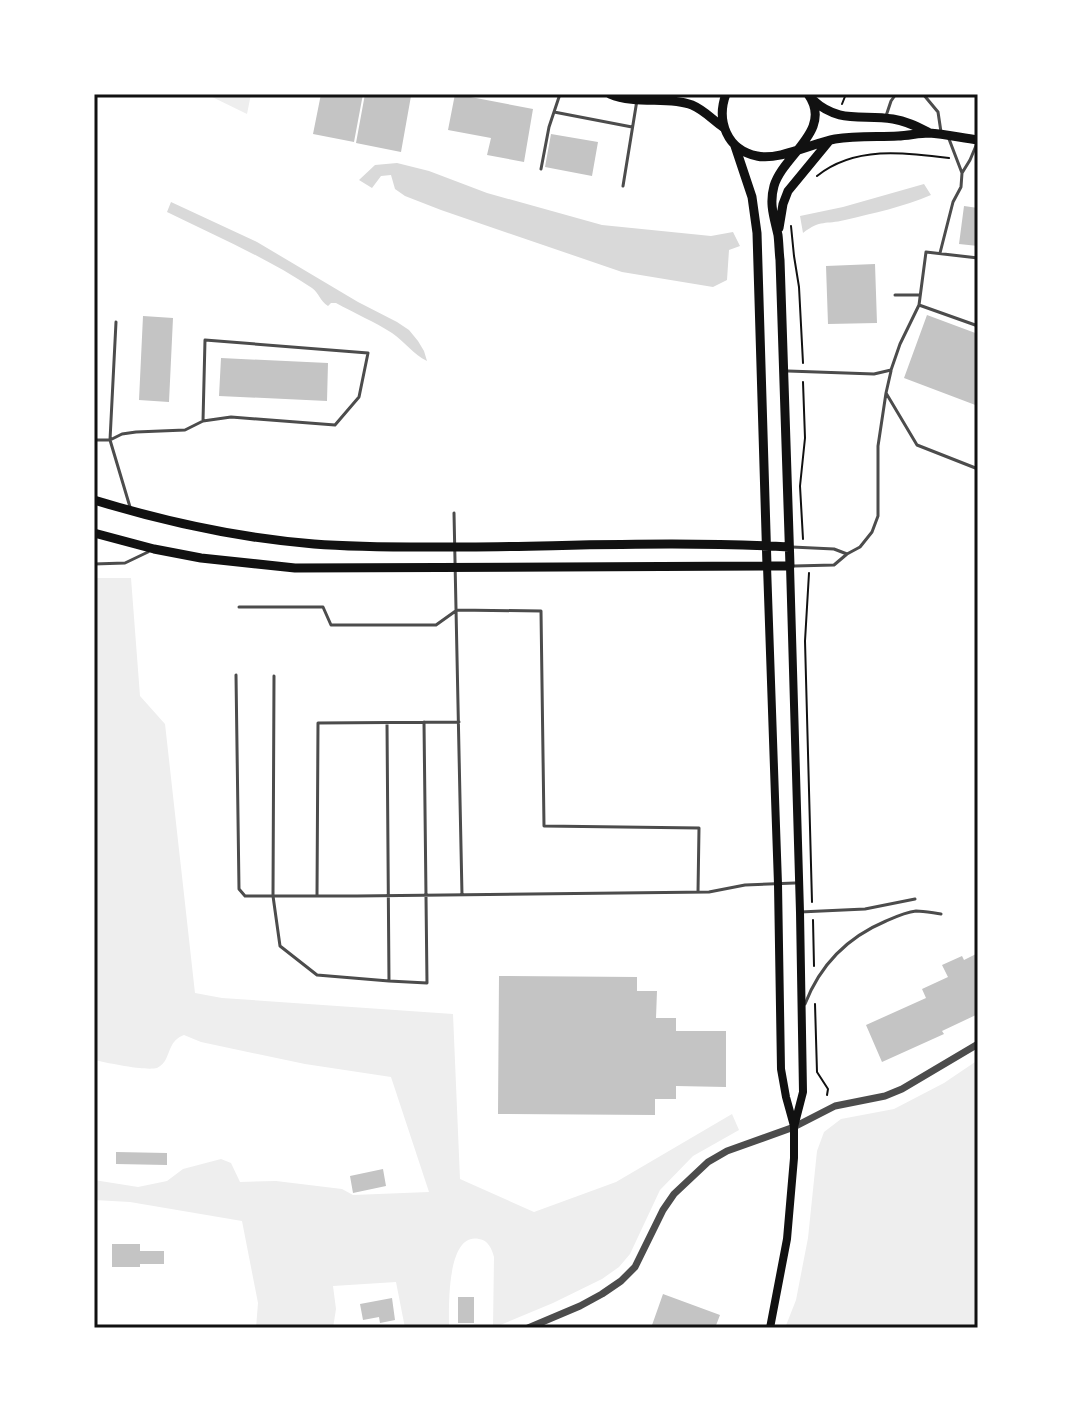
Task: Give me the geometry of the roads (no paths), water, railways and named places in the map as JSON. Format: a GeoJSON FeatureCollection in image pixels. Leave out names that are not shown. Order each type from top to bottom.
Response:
{"type":"FeatureCollection","features":[{"type":"Feature","properties":{"kind":"main road"},"geometry":{"type":"LineString","coordinates":[[610,94],[637,100],[687,104],[703,111],[723,127],[735,146],[752,197],[757,233],[781,1069],[794,1127]]}},
{"type":"Feature","properties":{"kind":"main road"},"geometry":{"type":"LineString","coordinates":[[723,127],[722,110],[726,94]]}},
{"type":"Feature","properties":{"kind":"main road"},"geometry":{"type":"LineString","coordinates":[[809,95],[825,110],[841,117],[885,118],[906,122],[930,133],[978,141]]}},
{"type":"Feature","properties":{"kind":"main road"},"geometry":{"type":"LineString","coordinates":[[770,1328],[787,1239],[794,1127],[803,1092],[784,371],[778,236],[771,209],[773,189],[782,169],[809,135],[814,122],[809,95]]}},
{"type":"Feature","properties":{"kind":"main road"},"geometry":{"type":"LineString","coordinates":[[735,146],[751,155],[773,157],[830,140],[930,133]]}},
{"type":"Feature","properties":{"kind":"main road"},"geometry":{"type":"LineString","coordinates":[[778,236],[785,196],[830,140]]}},
{"type":"Feature","properties":{"kind":"main road"},"geometry":{"type":"LineString","coordinates":[[94,500],[199,527],[293,542],[364,547],[709,544],[789,547]]}},
{"type":"Feature","properties":{"kind":"main road"},"geometry":{"type":"LineString","coordinates":[[94,533],[154,549],[224,561],[295,568],[790,566]]}},
{"type":"Feature","properties":{"kind":"street"},"geometry":{"type":"LineString","coordinates":[[528,1328],[580,1306],[621,1281],[635,1267],[674,1194],[708,1162],[727,1151],[794,1127],[835,1106],[885,1096],[902,1089],[978,1044]]}},
{"type":"Feature","properties":{"kind":"lane"},"geometry":{"type":"LineString","coordinates":[[541,169],[549,127],[560,94]]}},
{"type":"Feature","properties":{"kind":"lane"},"geometry":{"type":"LineString","coordinates":[[885,118],[896,94]]}},
{"type":"Feature","properties":{"kind":"lane"},"geometry":{"type":"LineString","coordinates":[[923,94],[938,112],[962,173]]}},
{"type":"Feature","properties":{"kind":"lane"},"geometry":{"type":"LineString","coordinates":[[623,186],[637,100]]}},
{"type":"Feature","properties":{"kind":"lane"},"geometry":{"type":"LineString","coordinates":[[554,112],[632,127]]}},
{"type":"Feature","properties":{"kind":"lane"},"geometry":{"type":"LineString","coordinates":[[940,253],[953,202],[961,187],[962,173],[978,141]]}},
{"type":"Feature","properties":{"kind":"lane"},"geometry":{"type":"LineString","coordinates":[[790,566],[834,565],[866,541],[878,516],[878,446],[886,393],[900,344],[919,305],[926,252],[978,258]]}},
{"type":"Feature","properties":{"kind":"lane"},"geometry":{"type":"LineString","coordinates":[[895,295],[921,295]]}},
{"type":"Feature","properties":{"kind":"lane"},"geometry":{"type":"LineString","coordinates":[[919,305],[978,326]]}},
{"type":"Feature","properties":{"kind":"lane"},"geometry":{"type":"LineString","coordinates":[[116,322],[110,440],[131,511]]}},
{"type":"Feature","properties":{"kind":"lane"},"geometry":{"type":"LineString","coordinates":[[94,440],[110,440],[136,432],[185,430],[203,421],[231,417],[335,425],[359,397],[368,353],[205,340],[203,421]]}},
{"type":"Feature","properties":{"kind":"lane"},"geometry":{"type":"LineString","coordinates":[[784,371],[874,374],[891,370]]}},
{"type":"Feature","properties":{"kind":"lane"},"geometry":{"type":"LineString","coordinates":[[886,393],[917,445],[978,469]]}},
{"type":"Feature","properties":{"kind":"lane"},"geometry":{"type":"LineString","coordinates":[[454,513],[462,895]]}},
{"type":"Feature","properties":{"kind":"lane"},"geometry":{"type":"LineString","coordinates":[[789,547],[834,549],[847,554]]}},
{"type":"Feature","properties":{"kind":"lane"},"geometry":{"type":"LineString","coordinates":[[94,564],[125,563],[154,549]]}},
{"type":"Feature","properties":{"kind":"lane"},"geometry":{"type":"LineString","coordinates":[[239,607],[323,607],[331,625],[436,625],[457,610],[541,611],[544,826],[699,828],[698,892]]}},
{"type":"Feature","properties":{"kind":"lane"},"geometry":{"type":"LineString","coordinates":[[236,675],[239,889],[245,896],[709,892],[745,885],[799,883]]}},
{"type":"Feature","properties":{"kind":"lane"},"geometry":{"type":"LineString","coordinates":[[274,676],[273,896],[280,946],[317,975],[427,983],[424,722]]}},
{"type":"Feature","properties":{"kind":"lane"},"geometry":{"type":"LineString","coordinates":[[317,896],[318,723],[459,722]]}},
{"type":"Feature","properties":{"kind":"lane"},"geometry":{"type":"LineString","coordinates":[[387,723],[389,981]]}},
{"type":"Feature","properties":{"kind":"lane"},"geometry":{"type":"LineString","coordinates":[[800,912],[873,908],[915,899]]}},
{"type":"Feature","properties":{"kind":"lane"},"geometry":{"type":"LineString","coordinates":[[802,1011],[815,981],[851,940],[907,913],[941,914]]}}]}
